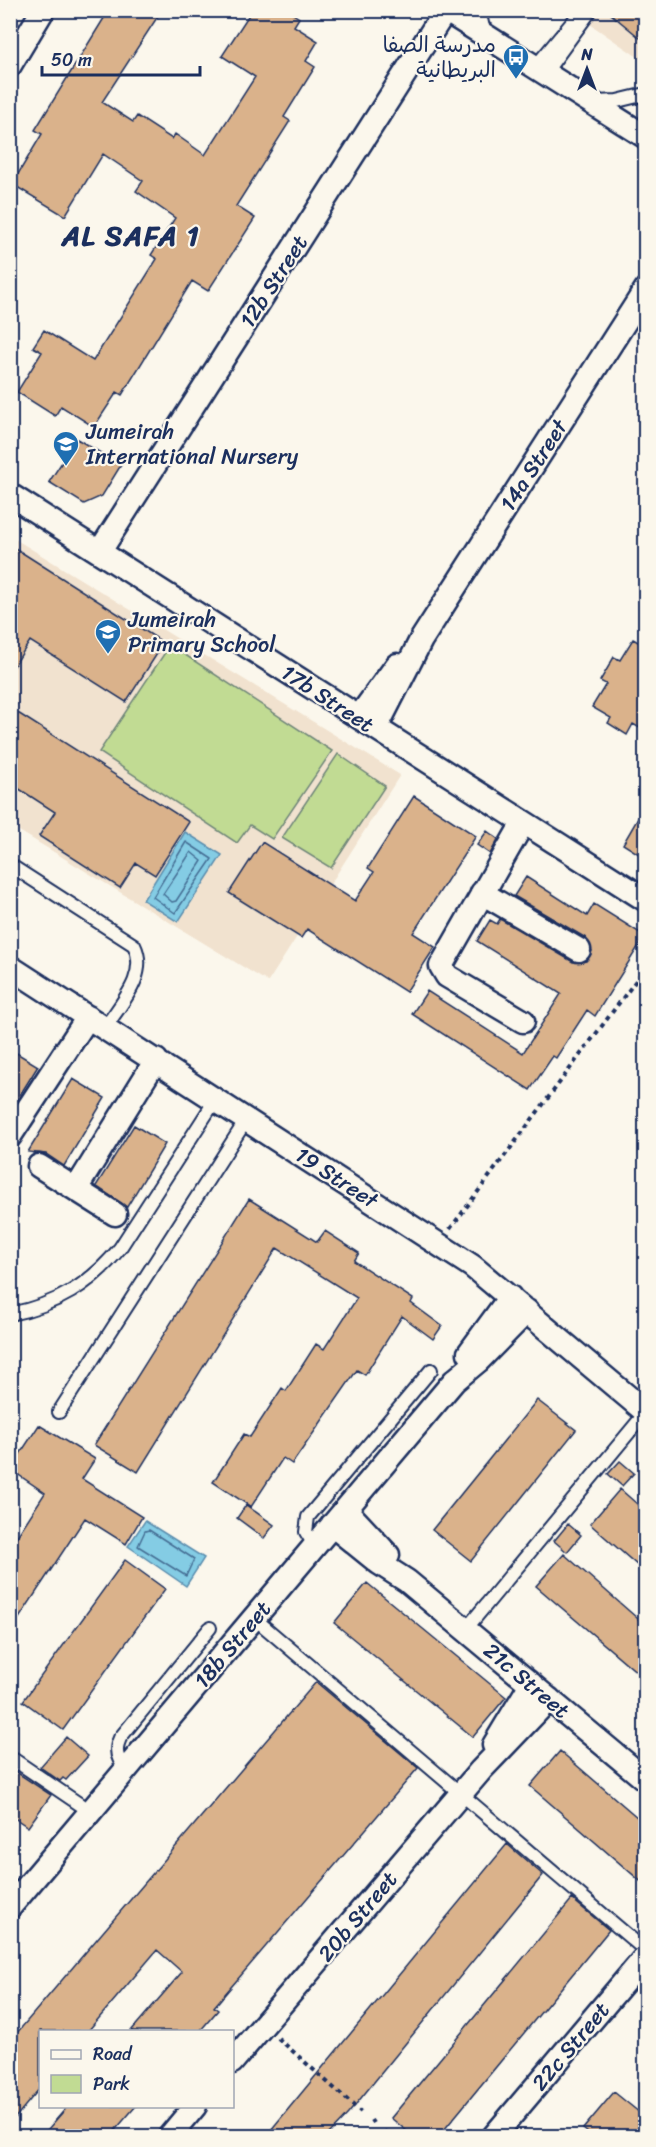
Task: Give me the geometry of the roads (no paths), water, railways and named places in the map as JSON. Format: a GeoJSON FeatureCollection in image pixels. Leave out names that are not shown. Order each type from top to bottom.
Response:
{"type":"FeatureCollection","features":[{"type":"Feature","properties":{"kind":"street"},"geometry":{"type":"LineString","coordinates":[[10,65],[43,10]]}},
{"type":"Feature","properties":{"kind":"street"},"geometry":{"type":"LineString","coordinates":[[445,11],[645,137]]}},
{"type":"Feature","properties":{"kind":"street","name":"12b Street"},"geometry":{"type":"LineString","coordinates":[[100,551],[445,11]]}},
{"type":"Feature","properties":{"kind":"street","name":"14a Street"},"geometry":{"type":"LineString","coordinates":[[367,723],[645,289]]}},
{"type":"Feature","properties":{"kind":"street","name":"17b Street"},"geometry":{"type":"LineString","coordinates":[[10,495],[645,900]]}},
{"type":"Feature","properties":{"kind":"street"},"geometry":{"type":"LineString","coordinates":[[523,823],[442,962],[442,970],[524,1021]]}},
{"type":"Feature","properties":{"kind":"street"},"geometry":{"type":"LineString","coordinates":[[482,893],[579,950]]}},
{"type":"Feature","properties":{"kind":"street","name":"19 Street"},"geometry":{"type":"LineString","coordinates":[[10,967],[439,1244],[519,1304],[645,1412]]}},
{"type":"Feature","properties":{"kind":"street"},"geometry":{"type":"LineString","coordinates":[[10,1136],[96,1022]]}},
{"type":"Feature","properties":{"kind":"street"},"geometry":{"type":"LineString","coordinates":[[76,1189],[156,1060]]}},
{"type":"Feature","properties":{"kind":"street"},"geometry":{"type":"LineString","coordinates":[[39,1166],[115,1214]]}},
{"type":"Feature","properties":{"kind":"street","name":"18b Street"},"geometry":{"type":"LineString","coordinates":[[10,1907],[454,1381],[478,1361],[519,1304]]}},
{"type":"Feature","properties":{"kind":"street","name":"21c Street"},"geometry":{"type":"LineString","coordinates":[[339,1517],[379,1563],[407,1581],[466,1629],[645,1780]]}},
{"type":"Feature","properties":{"kind":"street","name":"20b Street"},"geometry":{"type":"LineString","coordinates":[[481,1770],[531,1684]]}},
{"type":"Feature","properties":{"kind":"street","name":"20b Street"},"geometry":{"type":"LineString","coordinates":[[234,2060],[460,1794],[549,1699]]}},
{"type":"Feature","properties":{"kind":"street","name":"22c Street"},"geometry":{"type":"LineString","coordinates":[[494,2136],[645,1956]]}},
{"type":"Feature","properties":{"kind":"street"},"geometry":{"type":"LineString","coordinates":[[170,2136],[193,2108]]}},
{"type":"Feature","properties":{"kind":"lane"},"geometry":{"type":"LineString","coordinates":[[479,10],[486,36]]}},
{"type":"Feature","properties":{"kind":"lane"},"geometry":{"type":"LineString","coordinates":[[540,70],[580,10]]}},
{"type":"Feature","properties":{"kind":"lane"},"geometry":{"type":"LineString","coordinates":[[540,70],[591,10]]}},
{"type":"Feature","properties":{"kind":"lane"},"geometry":{"type":"LineString","coordinates":[[590,102],[617,101],[645,94]]}},
{"type":"Feature","properties":{"kind":"lane"},"geometry":{"type":"LineString","coordinates":[[10,865],[134,945],[140,956],[140,968],[96,1022]]}},
{"type":"Feature","properties":{"kind":"lane"},"geometry":{"type":"LineString","coordinates":[[10,1314],[42,1306],[72,1292],[106,1265],[120,1248],[216,1099]]}},
{"type":"Feature","properties":{"kind":"lane"},"geometry":{"type":"LineString","coordinates":[[59,1412],[247,1119]]}},
{"type":"Feature","properties":{"kind":"lane"},"geometry":{"type":"LineString","coordinates":[[315,1546],[306,1532],[308,1517],[431,1370]]}},
{"type":"Feature","properties":{"kind":"lane"},"geometry":{"type":"LineString","coordinates":[[466,1629],[645,1412]]}},
{"type":"Feature","properties":{"kind":"lane"},"geometry":{"type":"LineString","coordinates":[[254,1618],[645,1951]]}},
{"type":"Feature","properties":{"kind":"lane"},"geometry":{"type":"LineString","coordinates":[[127,1769],[118,1758],[116,1751],[120,1738],[210,1628]]}},
{"type":"Feature","properties":{"kind":"lane"},"geometry":{"type":"LineString","coordinates":[[10,1757],[91,1812]]}},
{"type":"Feature","properties":{"kind":"water"},"geometry":{"type":"Polygon","coordinates":[[[185,832],[222,855],[178,922],[143,900],[185,832]]]}},
{"type":"Feature","properties":{"kind":"water"},"geometry":{"type":"Polygon","coordinates":[[[145,1521],[204,1558],[186,1586],[128,1546],[145,1521]]]}},
{"type":"Feature","properties":{"kind":"place","name":"مدرسة الصفا البريطانية"},"geometry":{"type":"Point","coordinates":[516,80]}},
{"type":"Feature","properties":{"kind":"place","name":"Jumeirah International Nursery"},"geometry":{"type":"Point","coordinates":[66,467]}},
{"type":"Feature","properties":{"kind":"place","name":"Jumeirah Primary School"},"geometry":{"type":"Point","coordinates":[108,655]}},
{"type":"Feature","properties":{"kind":"district","name":"AL SAFA 1"},"geometry":{"type":"Point","coordinates":[131,235]}}]}
